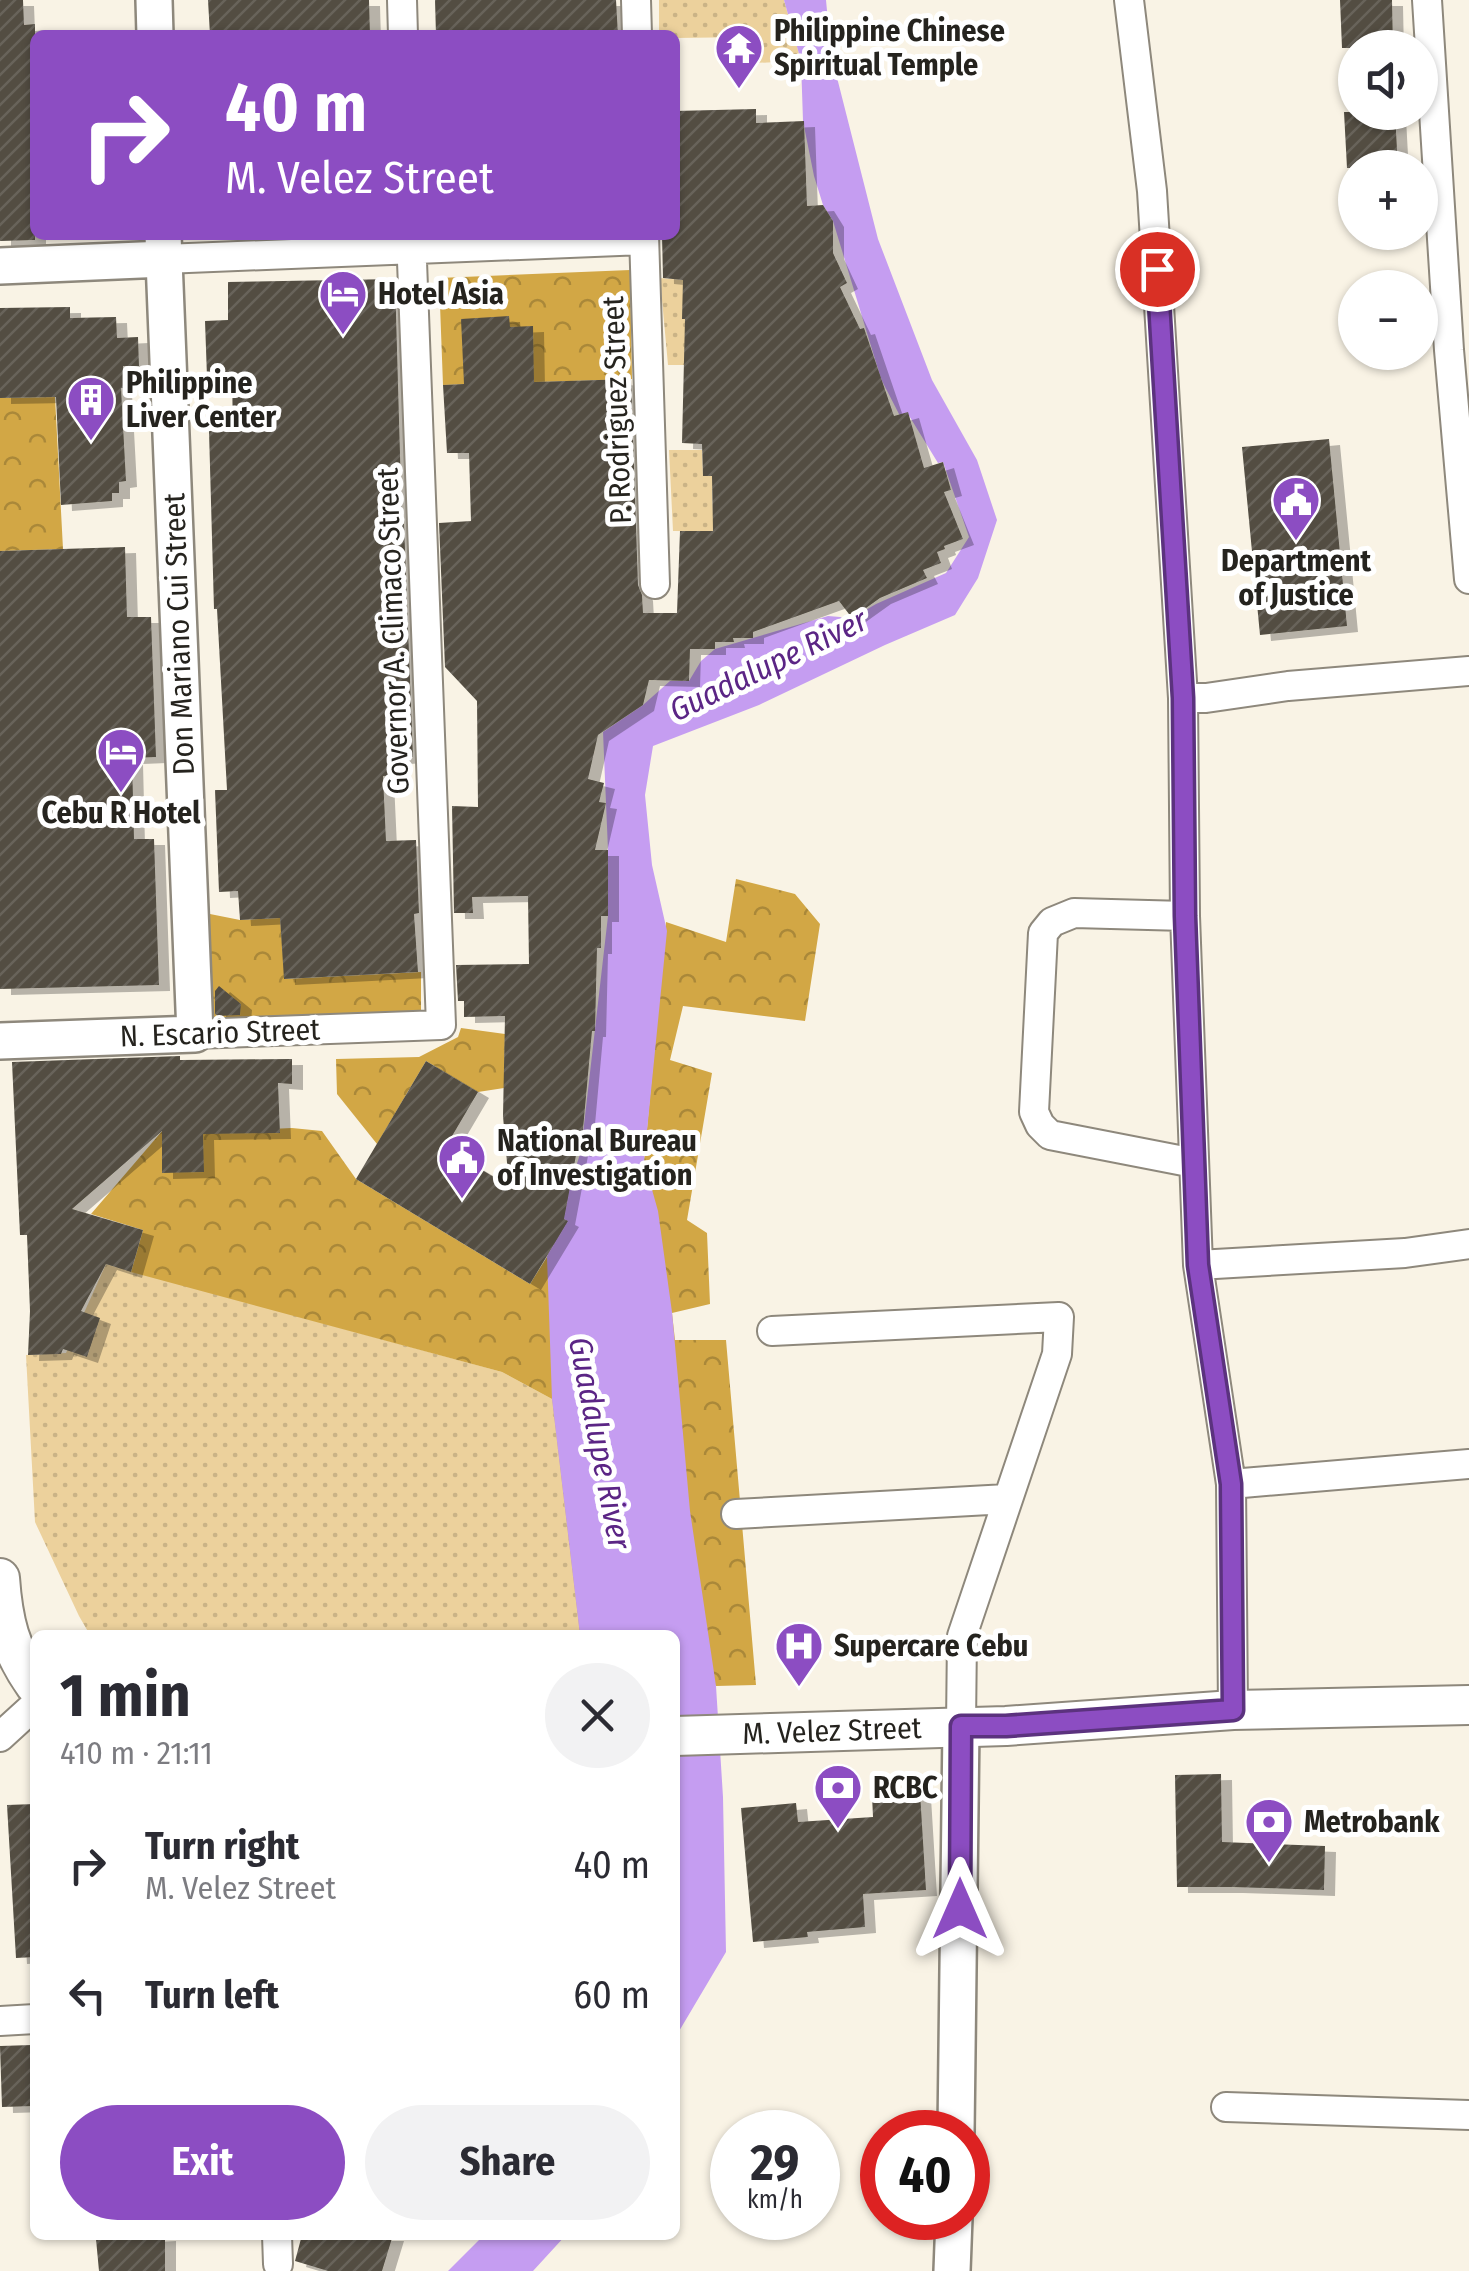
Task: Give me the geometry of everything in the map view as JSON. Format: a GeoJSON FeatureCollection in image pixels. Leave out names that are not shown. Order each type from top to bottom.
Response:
{"type":"FeatureCollection","features":[{"type":"Feature","properties":{"kind":"main road"},"geometry":{"type":"LineString","coordinates":[[0,1578],[8,1636],[30,1678]]}},
{"type":"Feature","properties":{"kind":"main road","name":"M. Velez Street"},"geometry":{"type":"LineString","coordinates":[[680,1736],[1006,1726],[1233,1710],[1469,1705]]}},
{"type":"Feature","properties":{"kind":"street"},"geometry":{"type":"LineString","coordinates":[[154,0],[155,30]]}},
{"type":"Feature","properties":{"kind":"street"},"geometry":{"type":"LineString","coordinates":[[402,0],[403,30]]}},
{"type":"Feature","properties":{"kind":"street"},"geometry":{"type":"LineString","coordinates":[[636,0],[637,30]]}},
{"type":"Feature","properties":{"kind":"street"},"geometry":{"type":"LineString","coordinates":[[1129,0],[1152,191],[1183,698],[1185,916],[1198,1265],[1231,1484],[1233,1710]]}},
{"type":"Feature","properties":{"kind":"street"},"geometry":{"type":"LineString","coordinates":[[1427,0],[1449,350],[1469,579]]}},
{"type":"Feature","properties":{"kind":"street"},"geometry":{"type":"LineString","coordinates":[[0,266],[163,247],[504,240]]}},
{"type":"Feature","properties":{"kind":"street","name":"P. Rodriguez Street"},"geometry":{"type":"LineString","coordinates":[[644,240],[655,584]]}},
{"type":"Feature","properties":{"kind":"street","name":"Governor A. Climaco Street"},"geometry":{"type":"LineString","coordinates":[[411,242],[440,1025]]}},
{"type":"Feature","properties":{"kind":"street","name":"Don Mariano Cui Street"},"geometry":{"type":"LineString","coordinates":[[163,247],[195,1034]]}},
{"type":"Feature","properties":{"kind":"street"},"geometry":{"type":"LineString","coordinates":[[1183,698],[1469,671]]}},
{"type":"Feature","properties":{"kind":"street"},"geometry":{"type":"LineString","coordinates":[[1185,916],[1074,913],[1052,922],[1043,932],[1034,1112],[1050,1135],[1194,1163]]}},
{"type":"Feature","properties":{"kind":"street","name":"N. Escario Street"},"geometry":{"type":"LineString","coordinates":[[0,1042],[440,1025]]}},
{"type":"Feature","properties":{"kind":"street"},"geometry":{"type":"LineString","coordinates":[[1198,1265],[1406,1253],[1469,1244]]}},
{"type":"Feature","properties":{"kind":"street"},"geometry":{"type":"LineString","coordinates":[[772,1330],[1059,1317],[1057,1354],[962,1636],[956,2110]]}},
{"type":"Feature","properties":{"kind":"street"},"geometry":{"type":"LineString","coordinates":[[1231,1484],[1469,1464]]}},
{"type":"Feature","properties":{"kind":"street"},"geometry":{"type":"LineString","coordinates":[[736,1514],[1007,1499]]}},
{"type":"Feature","properties":{"kind":"street"},"geometry":{"type":"LineString","coordinates":[[0,1737],[30,1710]]}},
{"type":"Feature","properties":{"kind":"street"},"geometry":{"type":"LineString","coordinates":[[0,2021],[30,2019]]}},
{"type":"Feature","properties":{"kind":"street"},"geometry":{"type":"LineString","coordinates":[[1226,2107],[1469,2115]]}},
{"type":"Feature","properties":{"kind":"street"},"geometry":{"type":"LineString","coordinates":[[277,2240],[278,2264]]}},
{"type":"Feature","properties":{"kind":"street"},"geometry":{"type":"LineString","coordinates":[[952,2271],[953,2240]]}},
{"type":"Feature","properties":{"kind":"shaded area"},"geometry":{"type":"Polygon","coordinates":[[[659,0],[784,0],[801,61],[754,63],[752,37],[680,38],[680,30],[659,30],[659,0]]]}},
{"type":"Feature","properties":{"kind":"shaded area"},"geometry":{"type":"Polygon","coordinates":[[[660,278],[683,280],[698,319],[684,365],[668,365],[660,278]]]}},
{"type":"Feature","properties":{"kind":"shaded area"},"geometry":{"type":"Polygon","coordinates":[[[669,450],[702,450],[703,476],[729,476],[729,489],[712,490],[713,515],[782,532],[673,531],[669,450]]]}},
{"type":"Feature","properties":{"kind":"shaded area"},"geometry":{"type":"Polygon","coordinates":[[[106,1264],[502,1372],[552,1399],[579,1630],[87,1630],[35,1522],[26,1355],[66,1353],[106,1264]]]}},
{"type":"Feature","properties":{"kind":"green space"},"geometry":{"type":"Polygon","coordinates":[[[630,270],[632,379],[443,385],[439,278],[630,270]]]}},
{"type":"Feature","properties":{"kind":"green space"},"geometry":{"type":"Polygon","coordinates":[[[55,397],[63,549],[0,551],[0,398],[55,397]]]}},
{"type":"Feature","properties":{"kind":"green space"},"geometry":{"type":"Polygon","coordinates":[[[736,879],[795,894],[820,924],[805,1021],[683,1006],[670,1060],[712,1073],[687,1220],[707,1233],[710,1304],[672,1313],[675,1340],[726,1340],[756,1685],[716,1686],[680,1641],[680,1630],[579,1630],[552,1399],[502,1372],[131,1272],[143,1230],[91,1214],[163,1130],[170,1134],[292,1128],[322,1131],[356,1179],[530,1284],[547,1257],[644,1161],[666,922],[726,942],[736,879]]]}},
{"type":"Feature","properties":{"kind":"green space"},"geometry":{"type":"Polygon","coordinates":[[[200,912],[240,920],[280,918],[285,979],[421,972],[421,1022],[206,1021],[200,912]]]}},
{"type":"Feature","properties":{"kind":"green space"},"geometry":{"type":"Polygon","coordinates":[[[461,1028],[505,1034],[504,1088],[478,1092],[426,1061],[377,1144],[337,1094],[336,1059],[419,1057],[458,1037],[461,1028]]]}},
{"type":"Feature","properties":{"kind":"water","name":"Guadalupe River"},"geometry":{"type":"Polygon","coordinates":[[[784,0],[826,0],[831,54],[878,239],[932,380],[977,460],[997,520],[978,578],[955,615],[759,705],[653,746],[645,795],[652,865],[667,931],[644,1161],[658,1211],[672,1312],[690,1511],[716,1686],[723,1797],[726,1952],[680,2030],[680,1630],[579,1630],[552,1399],[547,1257],[581,1151],[608,916],[603,732],[670,681],[689,681],[701,661],[715,649],[828,616],[852,618],[946,573],[969,537],[943,462],[938,463],[908,414],[900,416],[881,379],[833,221],[814,176],[803,121],[801,61],[784,0]]]}},
{"type":"Feature","properties":{"kind":"water"},"geometry":{"type":"Polygon","coordinates":[[[479,2240],[561,2240],[533,2271],[448,2271],[479,2240]]]}},
{"type":"Feature","properties":{"kind":"building"},"geometry":{"type":"Polygon","coordinates":[[[0,0],[23,0],[24,25],[35,24],[35,30],[30,30],[30,240],[35,240],[0,241],[0,0]]]}},
{"type":"Feature","properties":{"kind":"building"},"geometry":{"type":"Polygon","coordinates":[[[208,0],[369,0],[370,30],[210,30],[208,0]]]}},
{"type":"Feature","properties":{"kind":"building"},"geometry":{"type":"Polygon","coordinates":[[[435,0],[616,0],[618,30],[436,30],[435,0]]]}},
{"type":"Feature","properties":{"kind":"building"},"geometry":{"type":"Polygon","coordinates":[[[1340,0],[1392,0],[1393,30],[1341,30],[1340,0]]]}},
{"type":"Feature","properties":{"kind":"building"},"geometry":{"type":"Polygon","coordinates":[[[756,109],[756,123],[804,121],[807,206],[823,205],[833,221],[833,253],[847,283],[840,287],[860,329],[864,328],[894,416],[908,412],[924,468],[943,462],[951,490],[944,492],[963,539],[937,552],[941,563],[923,570],[927,578],[880,598],[852,618],[839,601],[753,632],[753,638],[715,642],[715,649],[690,649],[689,681],[649,680],[643,705],[598,735],[588,779],[604,783],[599,802],[606,803],[595,850],[608,850],[608,916],[601,916],[601,948],[597,948],[595,1031],[581,1151],[577,1150],[564,1219],[568,1221],[530,1284],[356,1179],[426,1061],[478,1092],[445,1148],[509,1186],[503,1116],[505,1016],[464,1017],[464,1001],[458,1001],[456,965],[529,964],[528,896],[472,897],[473,913],[454,913],[452,806],[478,807],[477,701],[445,667],[439,523],[471,521],[469,453],[447,453],[443,385],[464,384],[461,319],[509,316],[510,327],[533,326],[534,382],[631,379],[638,585],[643,613],[677,613],[680,531],[713,531],[712,476],[703,476],[702,444],[682,443],[683,280],[663,278],[662,240],[680,240],[680,111],[756,109]]]}},
{"type":"Feature","properties":{"kind":"building"},"geometry":{"type":"Polygon","coordinates":[[[1345,130],[1396,130],[1397,150],[1346,150],[1345,130]]]}},
{"type":"Feature","properties":{"kind":"building"},"geometry":{"type":"Polygon","coordinates":[[[395,279],[413,757],[399,758],[400,775],[383,776],[386,841],[416,840],[419,913],[414,914],[418,972],[284,979],[280,918],[240,920],[238,891],[219,892],[215,790],[227,790],[214,609],[209,431],[233,431],[232,377],[207,377],[205,321],[228,320],[228,282],[395,279]]]}},
{"type":"Feature","properties":{"kind":"building"},"geometry":{"type":"Polygon","coordinates":[[[70,307],[70,318],[116,317],[117,338],[138,337],[139,366],[123,366],[121,388],[126,481],[119,482],[119,493],[112,493],[112,501],[61,505],[56,397],[0,398],[0,308],[70,307]]]}},
{"type":"Feature","properties":{"kind":"building"},"geometry":{"type":"Polygon","coordinates":[[[1329,439],[1347,626],[1260,635],[1242,447],[1329,439]]]}},
{"type":"Feature","properties":{"kind":"building"},"geometry":{"type":"Polygon","coordinates":[[[125,547],[127,617],[151,617],[156,757],[132,758],[134,839],[154,839],[159,985],[0,989],[0,551],[125,547]]]}},
{"type":"Feature","properties":{"kind":"building"},"geometry":{"type":"Polygon","coordinates":[[[219,986],[241,1004],[240,1015],[215,1014],[215,991],[219,986]]]}},
{"type":"Feature","properties":{"kind":"building"},"geometry":{"type":"Polygon","coordinates":[[[180,1056],[180,1060],[292,1059],[292,1084],[278,1083],[280,1133],[203,1134],[204,1172],[162,1173],[162,1131],[72,1209],[143,1230],[131,1272],[106,1264],[81,1311],[100,1318],[87,1357],[63,1349],[61,1354],[28,1355],[27,1235],[20,1235],[12,1062],[180,1056]]]}},
{"type":"Feature","properties":{"kind":"building"},"geometry":{"type":"Polygon","coordinates":[[[1221,1774],[1222,1842],[1325,1846],[1324,1890],[1177,1887],[1175,1775],[1221,1774]]]}},
{"type":"Feature","properties":{"kind":"building"},"geometry":{"type":"Polygon","coordinates":[[[920,1792],[926,1890],[863,1894],[865,1927],[753,1942],[741,1808],[796,1803],[798,1822],[873,1817],[872,1795],[920,1792]]]}},
{"type":"Feature","properties":{"kind":"building"},"geometry":{"type":"Polygon","coordinates":[[[30,1804],[30,1957],[16,1958],[7,1805],[30,1804]]]}},
{"type":"Feature","properties":{"kind":"building"},"geometry":{"type":"Polygon","coordinates":[[[30,2045],[30,2106],[2,2107],[0,2046],[30,2045]]]}},
{"type":"Feature","properties":{"kind":"building"},"geometry":{"type":"Polygon","coordinates":[[[96,2240],[165,2240],[165,2271],[99,2271],[96,2240]]]}},
{"type":"Feature","properties":{"kind":"building"},"geometry":{"type":"Polygon","coordinates":[[[301,2240],[391,2240],[382,2271],[328,2271],[295,2261],[301,2240]]]}},
{"type":"Feature","properties":{"kind":"place","name":"Philippine Chinese Spiritual Temple"},"geometry":{"type":"Point","coordinates":[739,90]}},
{"type":"Feature","properties":{"kind":"place","name":"Hotel Asia"},"geometry":{"type":"Point","coordinates":[343,336]}},
{"type":"Feature","properties":{"kind":"place","name":"Philippine Liver Center"},"geometry":{"type":"Point","coordinates":[91,442]}},
{"type":"Feature","properties":{"kind":"place","name":"Department of Justice"},"geometry":{"type":"Point","coordinates":[1296,542]}},
{"type":"Feature","properties":{"kind":"place","name":"Cebu R Hotel"},"geometry":{"type":"Point","coordinates":[121,794]}},
{"type":"Feature","properties":{"kind":"place","name":"National Bureau of Investigation"},"geometry":{"type":"Point","coordinates":[462,1200]}},
{"type":"Feature","properties":{"kind":"place","name":"Supercare Cebu"},"geometry":{"type":"Point","coordinates":[799,1688]}},
{"type":"Feature","properties":{"kind":"place","name":"RCBC"},"geometry":{"type":"Point","coordinates":[838,1830]}},
{"type":"Feature","properties":{"kind":"place","name":"Metrobank"},"geometry":{"type":"Point","coordinates":[1269,1864]}},
{"type":"Feature","properties":{"kind":"route"},"geometry":{"type":"LineString","coordinates":[[960,1909],[961,1726],[1233,1710],[1231,1484],[1198,1265],[1185,916],[1183,698],[1157,269]]}}]}
